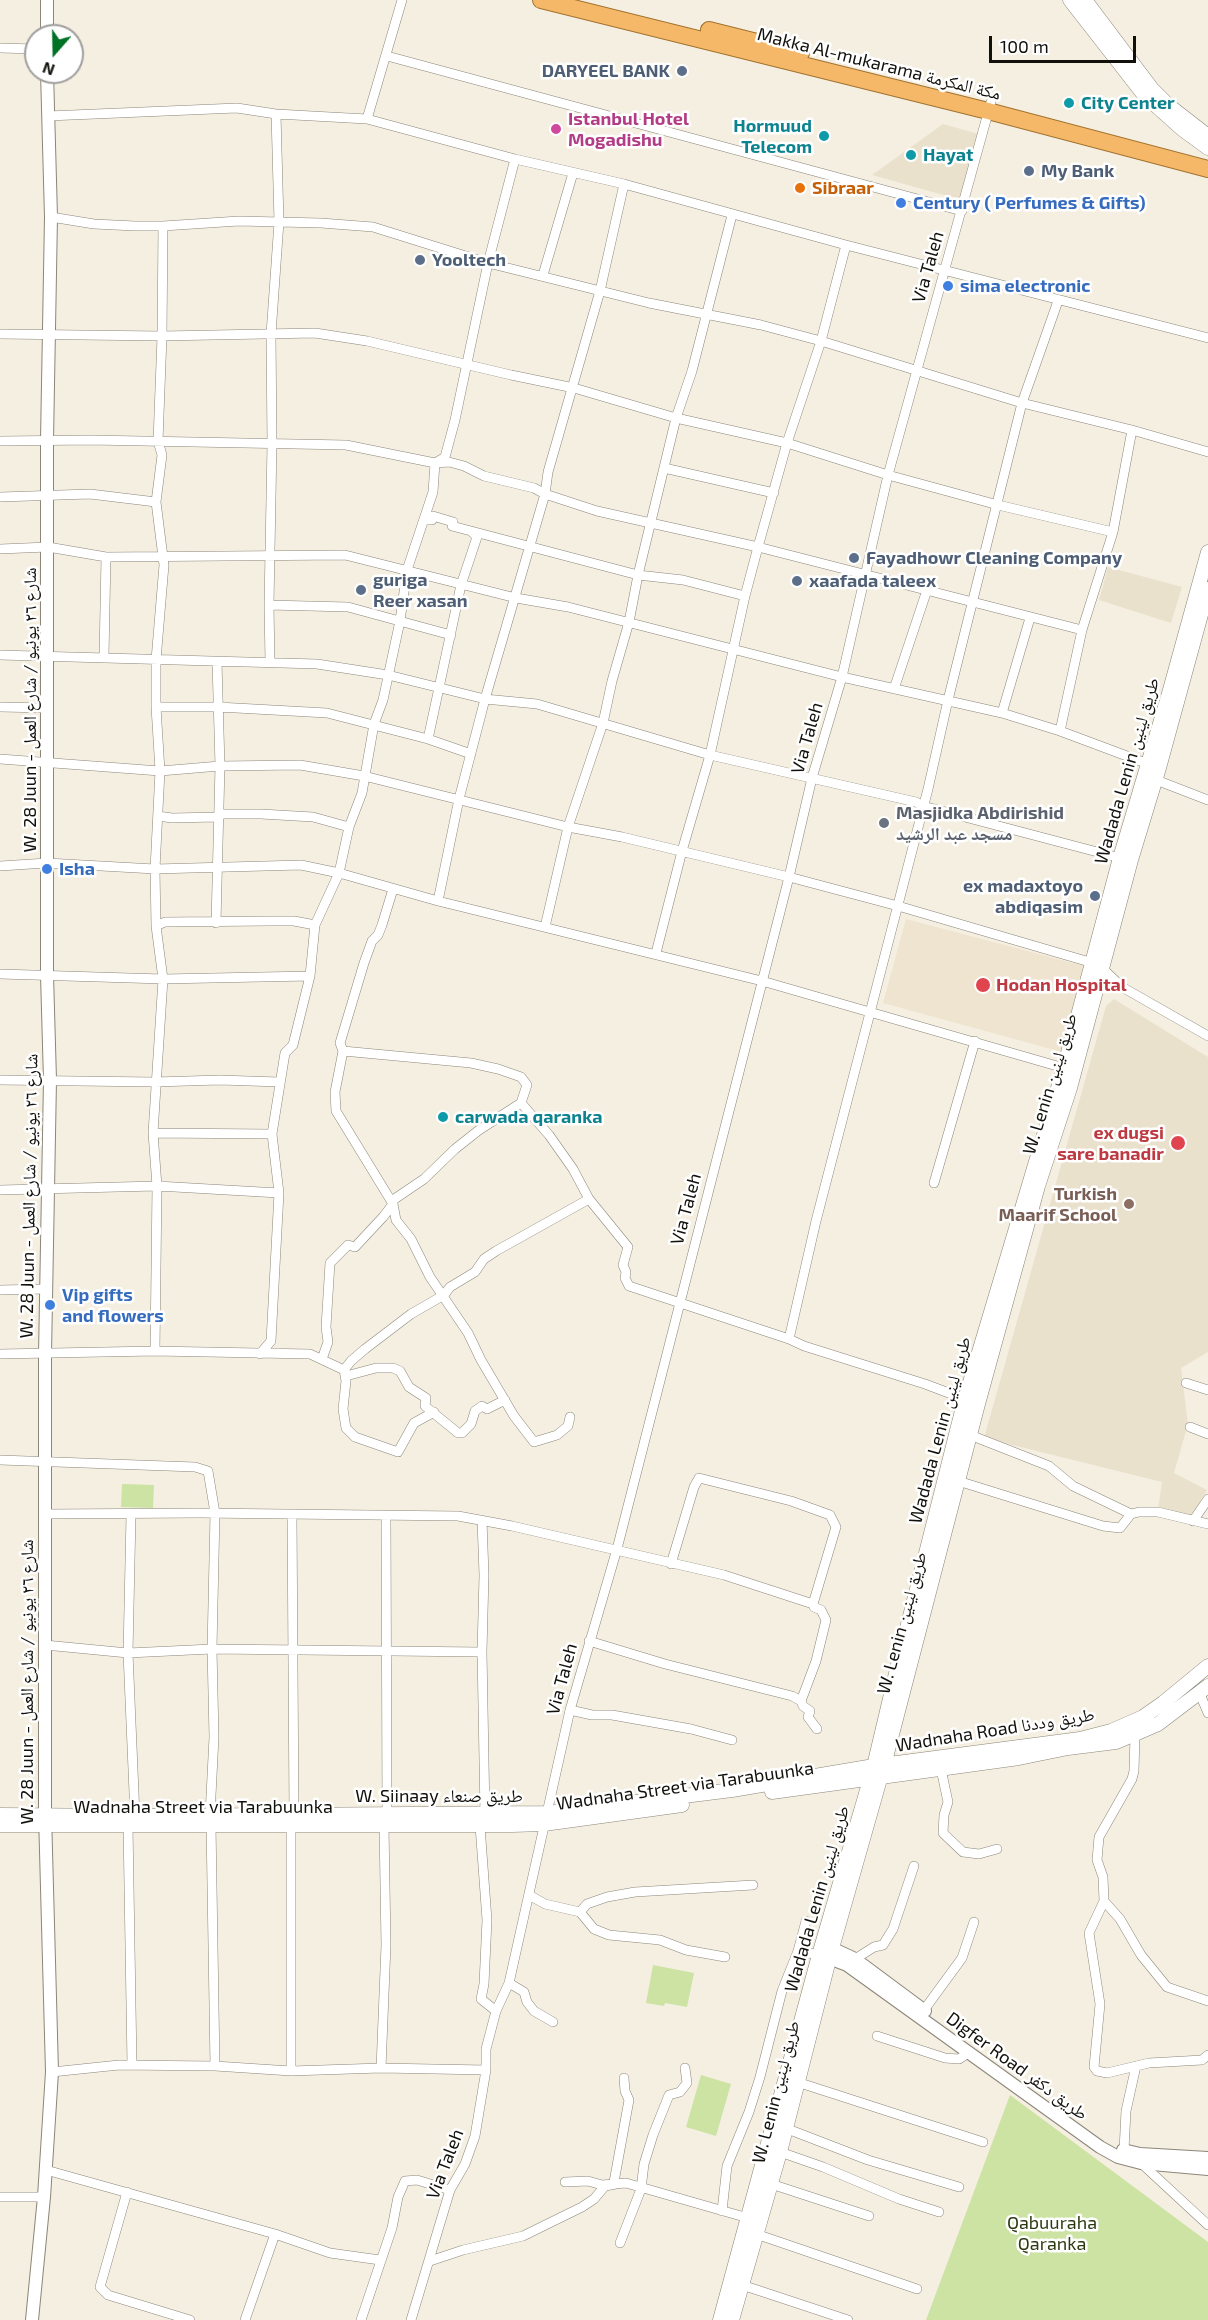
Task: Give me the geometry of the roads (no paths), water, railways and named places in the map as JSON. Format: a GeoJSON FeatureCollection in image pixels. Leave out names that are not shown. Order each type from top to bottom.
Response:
{"type":"FeatureCollection","features":[{"type":"Feature","properties":{"kind":"highway","name":"Makka Al-mukarama مكة المكرمة"},"geometry":{"type":"LineString","coordinates":[[541,0],[1208,159]]}},
{"type":"Feature","properties":{"kind":"highway","name":"Makka Al-mukarama مكة المكرمة"},"geometry":{"type":"LineString","coordinates":[[584,0],[990,107],[1208,168]]}},
{"type":"Feature","properties":{"kind":"main road"},"geometry":{"type":"LineString","coordinates":[[1071,0],[1144,95],[1173,122],[1208,148]]}},
{"type":"Feature","properties":{"kind":"main road"},"geometry":{"type":"LineString","coordinates":[[1085,0],[1152,89],[1168,105],[1208,136]]}},
{"type":"Feature","properties":{"kind":"main road","name":"Wadada Lenin طريق لينين"},"geometry":{"type":"LineString","coordinates":[[878,1771],[971,1401],[1064,1068],[1098,966],[1125,859],[1205,590],[1208,552]]}},
{"type":"Feature","properties":{"kind":"main road","name":"W. Lenin طريق لينين"},"geometry":{"type":"LineString","coordinates":[[907,1650],[970,1435],[971,1401],[1098,966]]}},
{"type":"Feature","properties":{"kind":"main road","name":"Wadnaha Road طريق وددنا"},"geometry":{"type":"LineString","coordinates":[[878,1771],[1111,1731],[1143,1717],[1208,1666]]}},
{"type":"Feature","properties":{"kind":"main road","name":"Wadnaha Road طريق وددنا"},"geometry":{"type":"LineString","coordinates":[[878,1771],[941,1769],[1116,1742],[1158,1724],[1204,1690]]}},
{"type":"Feature","properties":{"kind":"main road","name":"W. Lenin طريق لينين"},"geometry":{"type":"LineString","coordinates":[[732,2320],[780,2152],[825,1951],[878,1771]]}},
{"type":"Feature","properties":{"kind":"main road","name":"W. Siinaay طريق صنعاء"},"geometry":{"type":"LineString","coordinates":[[0,1815],[45,1820],[132,1821],[546,1818],[732,1790],[800,1784],[878,1771]]}},
{"type":"Feature","properties":{"kind":"main road"},"geometry":{"type":"LineString","coordinates":[[0,1825],[45,1820]]}},
{"type":"Feature","properties":{"kind":"main road","name":"Wadada Lenin طريق لينين"},"geometry":{"type":"LineString","coordinates":[[720,2320],[825,1951]]}},
{"type":"Feature","properties":{"kind":"street"},"geometry":{"type":"LineString","coordinates":[[47,0],[47,24]]}},
{"type":"Feature","properties":{"kind":"street"},"geometry":{"type":"LineString","coordinates":[[367,119],[402,0]]}},
{"type":"Feature","properties":{"kind":"street"},"geometry":{"type":"LineString","coordinates":[[0,48],[24,49]]}},
{"type":"Feature","properties":{"kind":"street"},"geometry":{"type":"LineString","coordinates":[[387,56],[962,211]]}},
{"type":"Feature","properties":{"kind":"street","name":"W. 28 Juun - شارع ٢٦ يونيو / شارع العمل"},"geometry":{"type":"LineString","coordinates":[[32,2320],[44,2198],[52,2072],[45,1820],[45,1354],[50,1188],[50,1080],[46,975],[49,495],[47,440],[51,217],[47,84]]}},
{"type":"Feature","properties":{"kind":"street","name":"Via Taleh"},"geometry":{"type":"LineString","coordinates":[[411,2320],[450,2190],[465,2164],[475,2136],[486,2070],[486,2049],[496,2011],[509,1983],[570,1710],[617,1549],[789,877],[812,778],[842,677],[888,475],[990,107]]}},
{"type":"Feature","properties":{"kind":"street"},"geometry":{"type":"LineString","coordinates":[[48,116],[237,108],[276,114],[367,119],[515,159],[624,184],[732,215],[1058,301],[1208,338]]}},
{"type":"Feature","properties":{"kind":"street"},"geometry":{"type":"LineString","coordinates":[[270,662],[268,605],[272,444],[271,334],[279,222],[276,114]]}},
{"type":"Feature","properties":{"kind":"street"},"geometry":{"type":"LineString","coordinates":[[435,463],[445,457],[468,364],[488,263],[515,159]]}},
{"type":"Feature","properties":{"kind":"street"},"geometry":{"type":"LineString","coordinates":[[543,275],[573,173]]}},
{"type":"Feature","properties":{"kind":"street"},"geometry":{"type":"LineString","coordinates":[[438,901],[459,799],[484,699],[516,598],[545,494],[548,472],[574,388],[600,291],[624,184]]}},
{"type":"Feature","properties":{"kind":"street"},"geometry":{"type":"LineString","coordinates":[[545,927],[568,827],[603,723],[676,418],[692,370],[732,215]]}},
{"type":"Feature","properties":{"kind":"street"},"geometry":{"type":"LineString","coordinates":[[51,217],[94,224],[162,226],[239,221],[373,227],[488,263],[600,291],[761,325],[821,341],[1022,403],[1132,430],[1208,452]]}},
{"type":"Feature","properties":{"kind":"street"},"geometry":{"type":"LineString","coordinates":[[155,1351],[157,1186],[153,1133],[163,980],[156,926],[155,868],[160,771],[156,660],[164,566],[156,502],[162,455],[158,441],[162,336],[162,226]]}},
{"type":"Feature","properties":{"kind":"street"},"geometry":{"type":"LineString","coordinates":[[656,953],[710,755],[758,547],[787,443],[821,341],[846,245]]}},
{"type":"Feature","properties":{"kind":"street"},"geometry":{"type":"LineString","coordinates":[[789,1339],[816,1221],[898,906],[1022,403],[1058,301]]}},
{"type":"Feature","properties":{"kind":"street"},"geometry":{"type":"LineString","coordinates":[[0,334],[162,336],[315,333],[367,340],[574,388],[676,418],[787,443],[998,506],[1113,532]]}},
{"type":"Feature","properties":{"kind":"street"},"geometry":{"type":"LineString","coordinates":[[1060,731],[1082,630],[1113,532],[1132,430]]}},
{"type":"Feature","properties":{"kind":"street"},"geometry":{"type":"LineString","coordinates":[[0,441],[158,441],[346,445],[435,463],[449,462],[464,466],[484,476],[534,488],[545,494],[597,511],[758,547],[1082,630]]}},
{"type":"Feature","properties":{"kind":"street"},"geometry":{"type":"LineString","coordinates":[[260,1354],[271,1341],[279,1193],[272,1134],[279,1082],[285,1053],[293,1045],[310,976],[315,925],[339,873],[350,826],[362,793],[374,724],[382,700],[400,621],[407,570],[433,492],[435,463]]}},
{"type":"Feature","properties":{"kind":"street"},"geometry":{"type":"LineString","coordinates":[[664,468],[774,493]]}},
{"type":"Feature","properties":{"kind":"street"},"geometry":{"type":"LineString","coordinates":[[0,496],[90,494],[156,502]]}},
{"type":"Feature","properties":{"kind":"street"},"geometry":{"type":"LineString","coordinates":[[424,519],[432,520],[433,516],[453,522],[453,526],[472,532],[638,575],[683,580],[745,596]]}},
{"type":"Feature","properties":{"kind":"street"},"geometry":{"type":"LineString","coordinates":[[428,739],[461,585],[477,537],[472,532]]}},
{"type":"Feature","properties":{"kind":"street"},"geometry":{"type":"LineString","coordinates":[[0,549],[48,548],[106,557],[345,555],[516,598],[568,607],[842,677],[1002,713],[1060,731],[1208,800]]}},
{"type":"Feature","properties":{"kind":"street"},"geometry":{"type":"LineString","coordinates":[[104,656],[106,557]]}},
{"type":"Feature","properties":{"kind":"street"},"geometry":{"type":"LineString","coordinates":[[894,689],[927,590]]}},
{"type":"Feature","properties":{"kind":"street"},"geometry":{"type":"LineString","coordinates":[[268,605],[348,607],[451,635]]}},
{"type":"Feature","properties":{"kind":"street"},"geometry":{"type":"LineString","coordinates":[[1002,713],[1030,618]]}},
{"type":"Feature","properties":{"kind":"street"},"geometry":{"type":"LineString","coordinates":[[0,655],[104,656],[156,660],[333,665],[388,675],[484,699],[537,704],[710,755],[916,802],[923,806],[1125,859]]}},
{"type":"Feature","properties":{"kind":"street"},"geometry":{"type":"LineString","coordinates":[[216,923],[220,766],[217,662]]}},
{"type":"Feature","properties":{"kind":"street"},"geometry":{"type":"LineString","coordinates":[[0,707],[48,708]]}},
{"type":"Feature","properties":{"kind":"street"},"geometry":{"type":"LineString","coordinates":[[156,708],[218,707],[327,713],[428,739],[471,754]]}},
{"type":"Feature","properties":{"kind":"street"},"geometry":{"type":"LineString","coordinates":[[0,759],[160,771],[220,766],[300,765],[364,776],[568,827],[789,877],[898,906],[1098,966],[1122,987],[1208,1036]]}},
{"type":"Feature","properties":{"kind":"street"},"geometry":{"type":"LineString","coordinates":[[158,816],[217,818],[223,814],[261,814],[313,817],[350,826]]}},
{"type":"Feature","properties":{"kind":"street"},"geometry":{"type":"LineString","coordinates":[[0,866],[47,863],[155,868],[216,868],[261,864],[301,865],[339,873],[438,901],[656,953],[702,968],[762,981],[1064,1068]]}},
{"type":"Feature","properties":{"kind":"street"},"geometry":{"type":"LineString","coordinates":[[393,889],[378,935],[372,941],[364,963],[340,1043],[342,1050],[335,1092],[336,1111],[393,1204],[396,1220],[411,1239],[430,1277],[468,1333],[504,1400],[534,1442],[557,1436],[568,1426],[570,1417]]}},
{"type":"Feature","properties":{"kind":"street"},"geometry":{"type":"LineString","coordinates":[[156,926],[165,922],[294,921],[315,925]]}},
{"type":"Feature","properties":{"kind":"street"},"geometry":{"type":"LineString","coordinates":[[0,974],[163,980],[310,976]]}},
{"type":"Feature","properties":{"kind":"street"},"geometry":{"type":"LineString","coordinates":[[934,1183],[975,1041]]}},
{"type":"Feature","properties":{"kind":"street"},"geometry":{"type":"LineString","coordinates":[[322,1359],[328,1342],[326,1327],[330,1263],[348,1245],[355,1247],[383,1217],[393,1204],[393,1200],[424,1179],[479,1130],[521,1103],[527,1086],[521,1077],[471,1063],[342,1050]]}},
{"type":"Feature","properties":{"kind":"street"},"geometry":{"type":"LineString","coordinates":[[0,1080],[279,1082]]}},
{"type":"Feature","properties":{"kind":"street"},"geometry":{"type":"LineString","coordinates":[[521,1103],[536,1117],[573,1169],[589,1199],[628,1247],[623,1265],[629,1286],[971,1401]]}},
{"type":"Feature","properties":{"kind":"street"},"geometry":{"type":"LineString","coordinates":[[153,1133],[272,1134]]}},
{"type":"Feature","properties":{"kind":"street"},"geometry":{"type":"LineString","coordinates":[[0,1190],[157,1186],[279,1193]]}},
{"type":"Feature","properties":{"kind":"street"},"geometry":{"type":"LineString","coordinates":[[434,1412],[414,1423],[398,1452],[355,1437],[346,1428],[343,1409],[345,1373],[351,1360],[411,1314],[444,1295],[450,1287],[475,1272],[484,1259],[589,1199]]}},
{"type":"Feature","properties":{"kind":"street"},"geometry":{"type":"LineString","coordinates":[[0,1290],[46,1289]]}},
{"type":"Feature","properties":{"kind":"street"},"geometry":{"type":"LineString","coordinates":[[0,1354],[155,1351],[303,1353],[322,1359],[345,1373],[393,1368],[400,1371],[409,1388],[426,1398],[425,1406],[453,1430],[462,1433],[471,1424],[475,1411],[482,1406],[487,1408],[504,1400]]}},
{"type":"Feature","properties":{"kind":"street"},"geometry":{"type":"LineString","coordinates":[[1186,1383],[1208,1390]]}},
{"type":"Feature","properties":{"kind":"street"},"geometry":{"type":"LineString","coordinates":[[1190,1426],[1208,1434]]}},
{"type":"Feature","properties":{"kind":"street"},"geometry":{"type":"LineString","coordinates":[[970,1435],[1049,1467],[1073,1486],[1131,1514]]}},
{"type":"Feature","properties":{"kind":"street"},"geometry":{"type":"LineString","coordinates":[[0,1460],[200,1468],[208,1471],[215,1514],[212,1649],[214,1737],[211,1820],[215,2066]]}},
{"type":"Feature","properties":{"kind":"street"},"geometry":{"type":"LineString","coordinates":[[671,1564],[699,1478],[791,1501],[830,1515],[836,1527],[813,1604]]}},
{"type":"Feature","properties":{"kind":"street"},"geometry":{"type":"LineString","coordinates":[[958,1481],[1103,1526],[1120,1528],[1131,1514],[1139,1512],[1158,1512],[1208,1524]]}},
{"type":"Feature","properties":{"kind":"street"},"geometry":{"type":"LineString","coordinates":[[1193,1521],[1208,1499]]}},
{"type":"Feature","properties":{"kind":"street"},"geometry":{"type":"LineString","coordinates":[[45,1514],[458,1516],[617,1549],[671,1564],[724,1575],[813,1604],[821,1610],[826,1620],[816,1661],[801,1701]]}},
{"type":"Feature","properties":{"kind":"street"},"geometry":{"type":"LineString","coordinates":[[131,1515],[128,1653],[132,1821],[132,2065]]}},
{"type":"Feature","properties":{"kind":"street"},"geometry":{"type":"LineString","coordinates":[[291,2071],[292,1515]]}},
{"type":"Feature","properties":{"kind":"street"},"geometry":{"type":"LineString","coordinates":[[381,2068],[386,1945],[386,1516]]}},
{"type":"Feature","properties":{"kind":"street"},"geometry":{"type":"LineString","coordinates":[[482,1520],[484,1575],[483,1820],[487,1920],[484,1984],[481,1999],[496,2011]]}},
{"type":"Feature","properties":{"kind":"street"},"geometry":{"type":"LineString","coordinates":[[589,1641],[665,1664],[777,1691],[801,1701],[803,1706],[810,1711],[808,1717],[817,1729]]}},
{"type":"Feature","properties":{"kind":"street"},"geometry":{"type":"LineString","coordinates":[[45,1645],[128,1653],[212,1649],[386,1653],[482,1652]]}},
{"type":"Feature","properties":{"kind":"street"},"geometry":{"type":"LineString","coordinates":[[1204,1690],[1208,1713]]}},
{"type":"Feature","properties":{"kind":"street"},"geometry":{"type":"LineString","coordinates":[[570,1710],[691,1729],[732,1740]]}},
{"type":"Feature","properties":{"kind":"street"},"geometry":{"type":"LineString","coordinates":[[1135,1735],[1132,1779],[1099,1837],[1097,1860],[1103,1877],[1104,1901],[1089,1934],[1100,2004],[1094,2067],[1097,2071],[1107,2073],[1136,2066],[1202,2060],[1208,2055]]}},
{"type":"Feature","properties":{"kind":"street"},"geometry":{"type":"LineString","coordinates":[[941,1769],[948,1802],[944,1815],[943,1833],[963,1851],[979,1854],[997,1849]]}},
{"type":"Feature","properties":{"kind":"street"},"geometry":{"type":"LineString","coordinates":[[855,1959],[874,1947],[883,1945],[893,1929],[914,1866]]}},
{"type":"Feature","properties":{"kind":"street"},"geometry":{"type":"LineString","coordinates":[[580,1912],[587,1904],[635,1892],[753,1885]]}},
{"type":"Feature","properties":{"kind":"street"},"geometry":{"type":"LineString","coordinates":[[529,1895],[545,1904],[580,1912],[594,1929],[609,1935],[660,1940],[686,1950],[725,1957]]}},
{"type":"Feature","properties":{"kind":"street"},"geometry":{"type":"LineString","coordinates":[[1104,1901],[1120,1919],[1141,1955],[1167,1987],[1208,2001]]}},
{"type":"Feature","properties":{"kind":"street"},"geometry":{"type":"LineString","coordinates":[[722,2211],[727,2166],[749,2112],[772,2038],[782,1992],[798,1951],[806,1921]]}},
{"type":"Feature","properties":{"kind":"street"},"geometry":{"type":"LineString","coordinates":[[924,2010],[963,1958],[974,1922]]}},
{"type":"Feature","properties":{"kind":"street"},"geometry":{"type":"LineString","coordinates":[[798,1951],[825,1951]]}},
{"type":"Feature","properties":{"kind":"street","name":"Digfer Road طريق دكفر"},"geometry":{"type":"LineString","coordinates":[[825,1951],[855,1959],[1095,2136],[1124,2150],[1140,2154],[1208,2158]]}},
{"type":"Feature","properties":{"kind":"street","name":"Digfer Road طريق دكفر"},"geometry":{"type":"LineString","coordinates":[[825,1951],[1100,2147],[1118,2157],[1141,2163],[1208,2169]]}},
{"type":"Feature","properties":{"kind":"street"},"geometry":{"type":"LineString","coordinates":[[509,1983],[524,1992],[527,2002],[534,2011],[553,2022]]}},
{"type":"Feature","properties":{"kind":"street"},"geometry":{"type":"LineString","coordinates":[[877,2036],[945,2058],[959,2059],[968,2053]]}},
{"type":"Feature","properties":{"kind":"street"},"geometry":{"type":"LineString","coordinates":[[52,2072],[132,2065],[215,2066],[291,2071],[381,2068],[486,2070]]}},
{"type":"Feature","properties":{"kind":"street"},"geometry":{"type":"LineString","coordinates":[[1124,2150],[1126,2111],[1136,2066]]}},
{"type":"Feature","properties":{"kind":"street"},"geometry":{"type":"LineString","coordinates":[[620,2243],[641,2189],[644,2164],[669,2095],[680,2092],[687,2083],[685,2068]]}},
{"type":"Feature","properties":{"kind":"street"},"geometry":{"type":"LineString","coordinates":[[616,2184],[614,2182],[629,2106],[624,2078]]}},
{"type":"Feature","properties":{"kind":"street"},"geometry":{"type":"LineString","coordinates":[[797,2082],[983,2142]]}},
{"type":"Feature","properties":{"kind":"street"},"geometry":{"type":"LineString","coordinates":[[785,2128],[868,2160],[959,2187]]}},
{"type":"Feature","properties":{"kind":"street"},"geometry":{"type":"LineString","coordinates":[[780,2152],[823,2167],[899,2199],[939,2212]]}},
{"type":"Feature","properties":{"kind":"street"},"geometry":{"type":"LineString","coordinates":[[1141,2163],[1208,2225]]}},
{"type":"Feature","properties":{"kind":"street"},"geometry":{"type":"LineString","coordinates":[[46,2170],[275,2234],[330,2253],[380,2260]]}},
{"type":"Feature","properties":{"kind":"street"},"geometry":{"type":"LineString","coordinates":[[361,2320],[392,2228],[398,2197],[405,2181],[417,2180],[450,2190]]}},
{"type":"Feature","properties":{"kind":"street"},"geometry":{"type":"LineString","coordinates":[[565,2182],[569,2180],[602,2185],[626,2183],[748,2218]]}},
{"type":"Feature","properties":{"kind":"street"},"geometry":{"type":"LineString","coordinates":[[430,2261],[463,2250],[523,2236],[582,2207],[594,2199],[605,2186],[616,2184]]}},
{"type":"Feature","properties":{"kind":"street"},"geometry":{"type":"LineString","coordinates":[[771,2184],[868,2216]]}},
{"type":"Feature","properties":{"kind":"street"},"geometry":{"type":"LineString","coordinates":[[127,2192],[100,2287],[108,2295],[190,2320]]}},
{"type":"Feature","properties":{"kind":"street"},"geometry":{"type":"LineString","coordinates":[[0,2197],[44,2198]]}},
{"type":"Feature","properties":{"kind":"street"},"geometry":{"type":"LineString","coordinates":[[245,2320],[275,2234]]}},
{"type":"Feature","properties":{"kind":"street"},"geometry":{"type":"LineString","coordinates":[[756,2234],[917,2289]]}},
{"type":"Feature","properties":{"kind":"street"},"geometry":{"type":"LineString","coordinates":[[742,2285],[848,2320]]}},
{"type":"Feature","properties":{"kind":"place","name":"DARYEEL BANK"},"geometry":{"type":"Point","coordinates":[682,71]}},
{"type":"Feature","properties":{"kind":"place","name":"City Center"},"geometry":{"type":"Point","coordinates":[1069,103]}},
{"type":"Feature","properties":{"kind":"place","name":"Istanbul Hotel Mogadishu"},"geometry":{"type":"Point","coordinates":[556,129]}},
{"type":"Feature","properties":{"kind":"place","name":"Hormuud Telecom"},"geometry":{"type":"Point","coordinates":[824,136]}},
{"type":"Feature","properties":{"kind":"place","name":"Hayat"},"geometry":{"type":"Point","coordinates":[911,155]}},
{"type":"Feature","properties":{"kind":"place","name":"My Bank"},"geometry":{"type":"Point","coordinates":[1029,171]}},
{"type":"Feature","properties":{"kind":"place","name":"Sibraar"},"geometry":{"type":"Point","coordinates":[800,188]}},
{"type":"Feature","properties":{"kind":"place","name":"Century ( Perfumes & Gifts)"},"geometry":{"type":"Point","coordinates":[901,203]}},
{"type":"Feature","properties":{"kind":"place","name":"Yooltech"},"geometry":{"type":"Point","coordinates":[420,260]}},
{"type":"Feature","properties":{"kind":"place","name":"sima electronic"},"geometry":{"type":"Point","coordinates":[948,286]}},
{"type":"Feature","properties":{"kind":"place","name":"Fayadhowr Cleaning Company"},"geometry":{"type":"Point","coordinates":[854,558]}},
{"type":"Feature","properties":{"kind":"place","name":"xaafada taleex"},"geometry":{"type":"Point","coordinates":[797,581]}},
{"type":"Feature","properties":{"kind":"place","name":"guriga Reer xasan"},"geometry":{"type":"Point","coordinates":[361,590]}},
{"type":"Feature","properties":{"kind":"place","name":"Masjidka Abdirishid مسجد عبد الرشيد"},"geometry":{"type":"Point","coordinates":[884,823]}},
{"type":"Feature","properties":{"kind":"place","name":"Isha"},"geometry":{"type":"Point","coordinates":[47,869]}},
{"type":"Feature","properties":{"kind":"place","name":"ex madaxtoyo abdiqasim"},"geometry":{"type":"Point","coordinates":[1095,896]}},
{"type":"Feature","properties":{"kind":"place","name":"Hodan Hospital"},"geometry":{"type":"Point","coordinates":[983,985]}},
{"type":"Feature","properties":{"kind":"place","name":"carwada qaranka"},"geometry":{"type":"Point","coordinates":[443,1117]}},
{"type":"Feature","properties":{"kind":"place","name":"ex dugsi sare banadir"},"geometry":{"type":"Point","coordinates":[1178,1143]}},
{"type":"Feature","properties":{"kind":"place","name":"Turkish Maarif School"},"geometry":{"type":"Point","coordinates":[1129,1204]}},
{"type":"Feature","properties":{"kind":"place","name":"Vip gifts and flowers"},"geometry":{"type":"Point","coordinates":[50,1305]}},
{"type":"Feature","properties":{"kind":"park label","name":"Qabuuraha Qaranka"},"geometry":{"type":"Point","coordinates":[1052,2233]}}]}
